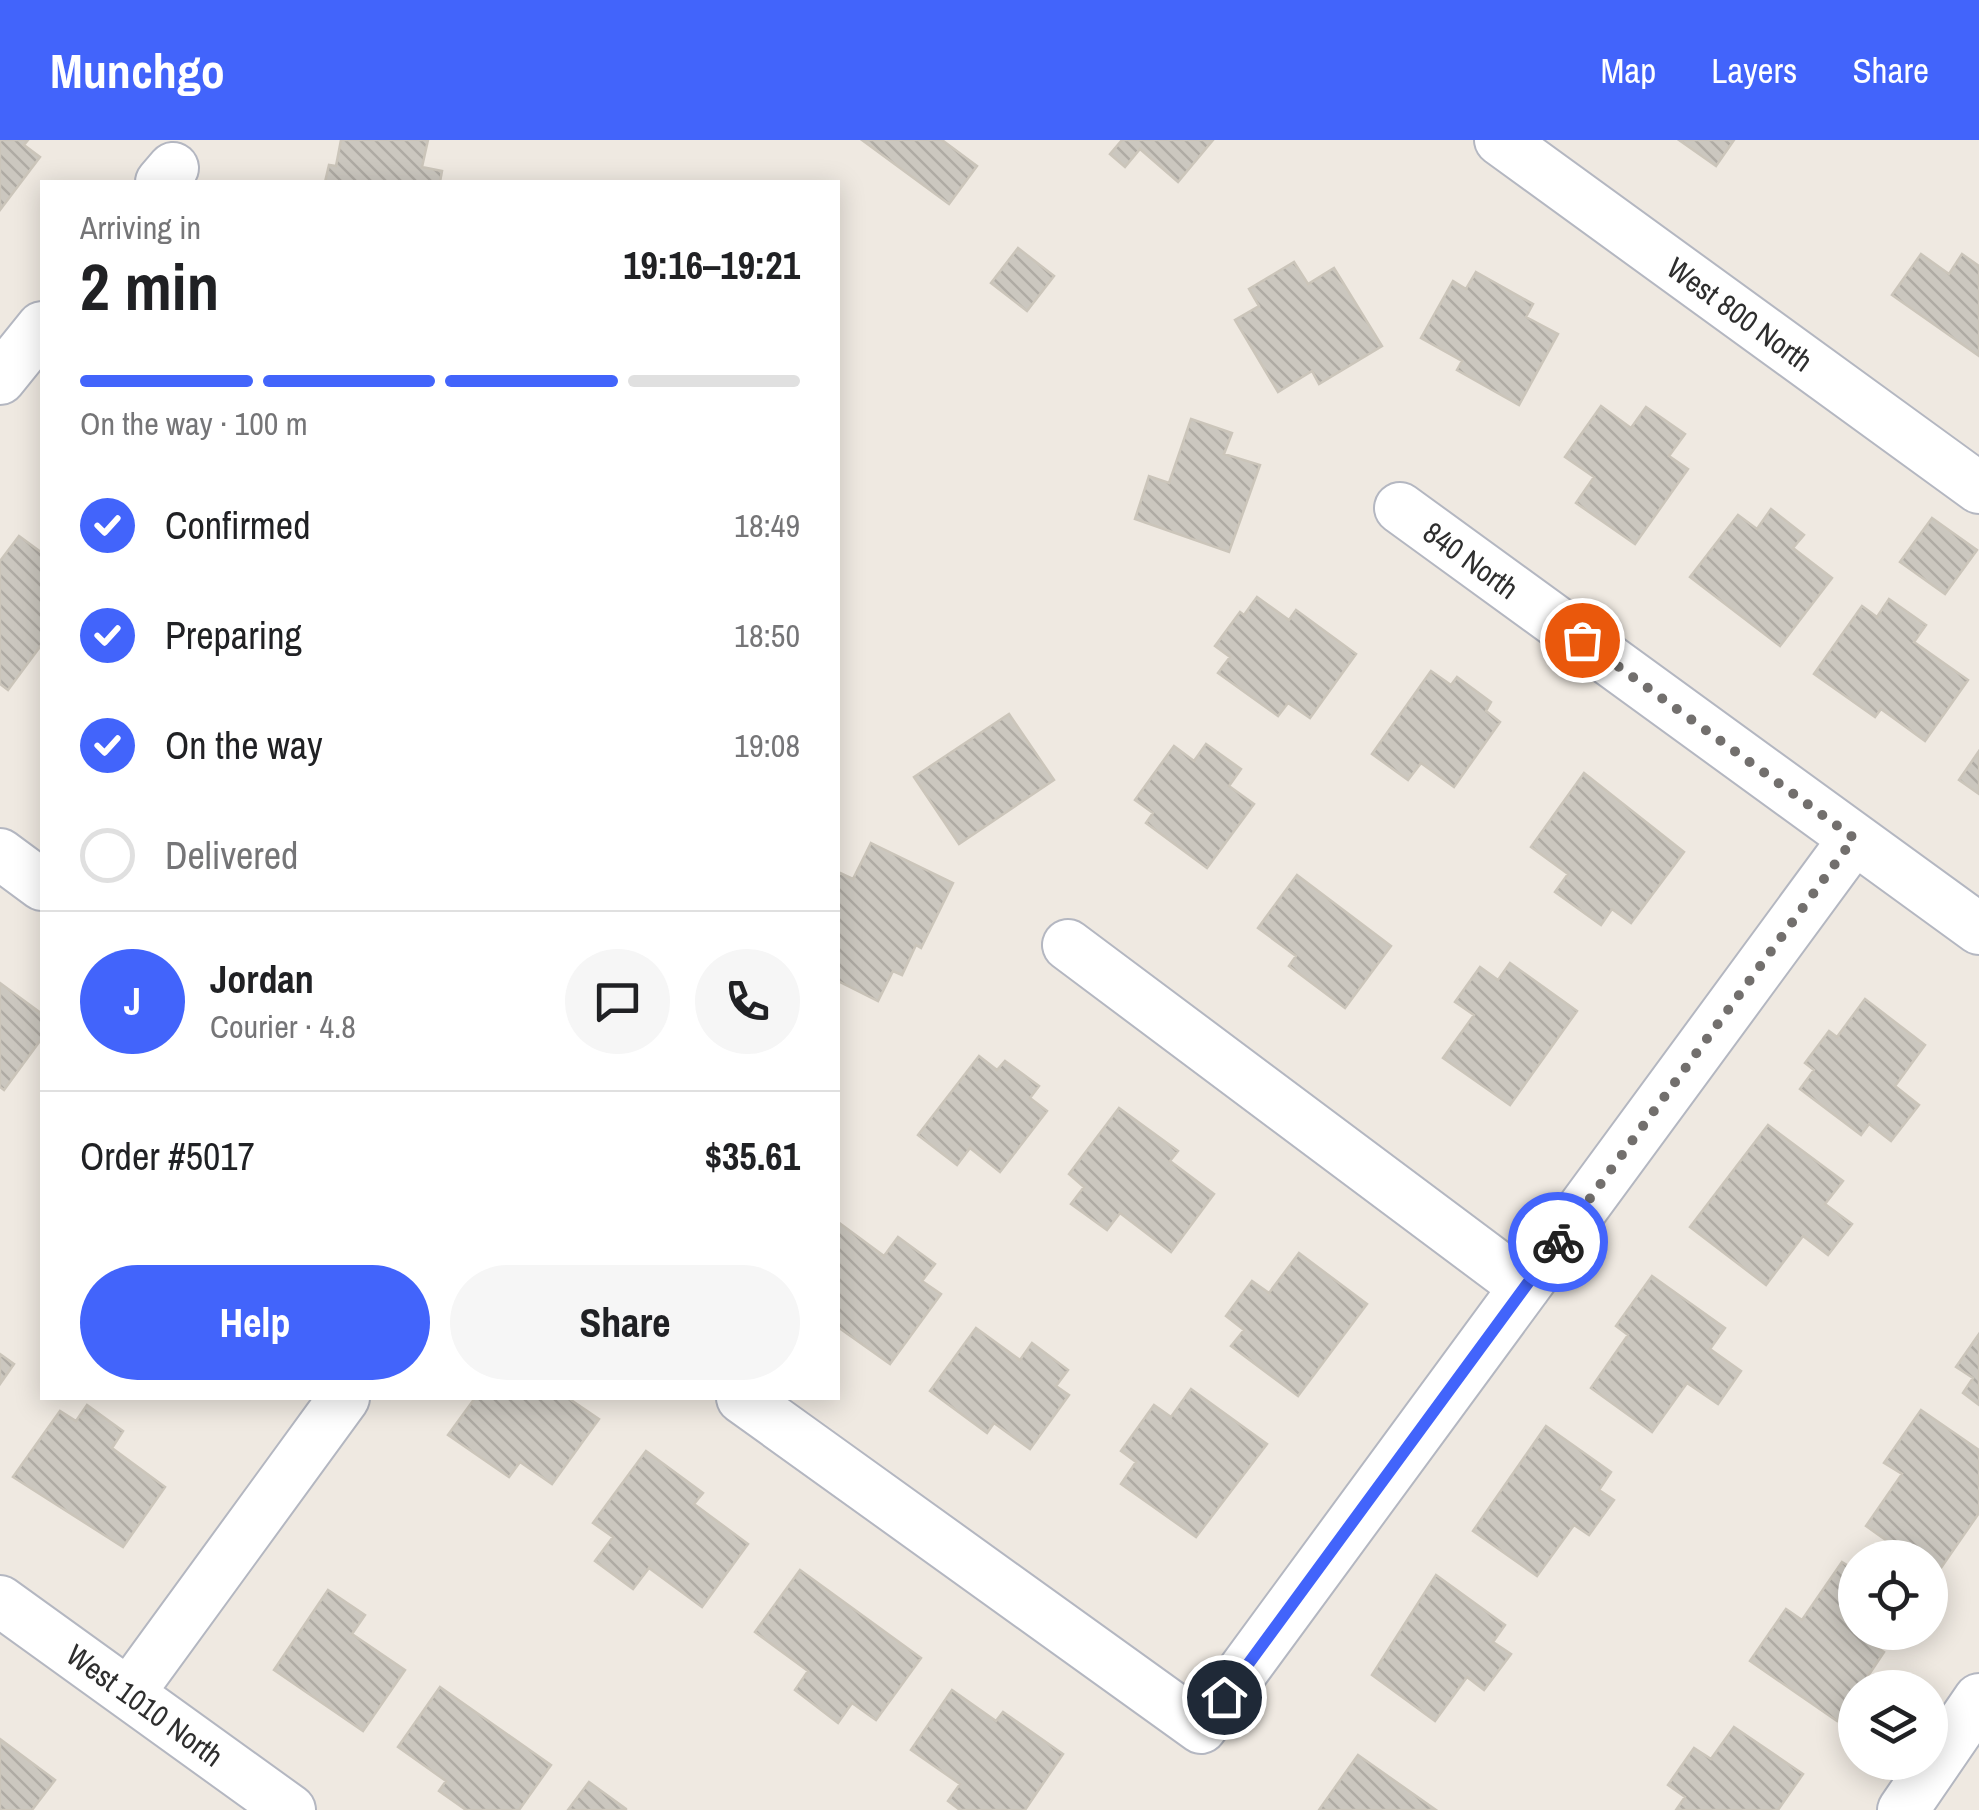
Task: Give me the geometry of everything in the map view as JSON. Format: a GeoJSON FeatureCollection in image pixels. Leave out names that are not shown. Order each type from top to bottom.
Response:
{"type":"FeatureCollection","features":[{"type":"Feature","properties":{"kind":"street","name":"West 800 North"},"geometry":{"type":"LineString","coordinates":[[1500,140],[1979,488]]}},
{"type":"Feature","properties":{"kind":"street"},"geometry":{"type":"LineString","coordinates":[[0,379],[40,329]]}},
{"type":"Feature","properties":{"kind":"street","name":"840 North"},"geometry":{"type":"LineString","coordinates":[[1400,508],[1979,929]]}},
{"type":"Feature","properties":{"kind":"street"},"geometry":{"type":"LineString","coordinates":[[745,1400],[1201,1728],[1854,838]]}},
{"type":"Feature","properties":{"kind":"street"},"geometry":{"type":"LineString","coordinates":[[0,854],[40,884]]}},
{"type":"Feature","properties":{"kind":"street"},"geometry":{"type":"LineString","coordinates":[[1068,945],[1525,1287]]}},
{"type":"Feature","properties":{"kind":"street"},"geometry":{"type":"LineString","coordinates":[[129,1694],[343,1400]]}},
{"type":"Feature","properties":{"kind":"street","name":"West 1010 North"},"geometry":{"type":"LineString","coordinates":[[0,1601],[290,1810]]}},
{"type":"Feature","properties":{"kind":"street"},"geometry":{"type":"LineString","coordinates":[[1903,1810],[1979,1700]]}},
{"type":"Feature","properties":{"kind":"building"},"geometry":{"type":"Polygon","coordinates":[[[0,140],[28,140],[24,145],[40,157],[0,210],[0,140]]]}},
{"type":"Feature","properties":{"kind":"building"},"geometry":{"type":"Polygon","coordinates":[[[341,140],[428,140],[422,167],[442,171],[440,180],[325,180],[329,165],[336,166],[341,140]]]}},
{"type":"Feature","properties":{"kind":"building"},"geometry":{"type":"Polygon","coordinates":[[[862,140],[942,140],[977,166],[949,204],[862,140]]]}},
{"type":"Feature","properties":{"kind":"building"},"geometry":{"type":"Polygon","coordinates":[[[1122,140],[1213,140],[1178,182],[1140,149],[1125,167],[1110,154],[1122,140]]]}},
{"type":"Feature","properties":{"kind":"building"},"geometry":{"type":"Polygon","coordinates":[[[1679,140],[1734,140],[1716,166],[1679,140]]]}},
{"type":"Feature","properties":{"kind":"building"},"geometry":{"type":"Polygon","coordinates":[[[1018,248],[1054,276],[1027,311],[991,283],[1018,248]]]}},
{"type":"Feature","properties":{"kind":"building"},"geometry":{"type":"Polygon","coordinates":[[[1921,254],[1949,274],[1962,254],[1979,266],[1979,356],[1892,295],[1921,254]]]}},
{"type":"Feature","properties":{"kind":"building"},"geometry":{"type":"Polygon","coordinates":[[[1294,262],[1308,284],[1334,268],[1382,346],[1319,384],[1312,371],[1278,392],[1235,320],[1259,306],[1249,289],[1294,262]]]}},
{"type":"Feature","properties":{"kind":"building"},"geometry":{"type":"Polygon","coordinates":[[[1476,272],[1533,304],[1526,317],[1558,334],[1519,405],[1457,370],[1462,361],[1421,338],[1453,281],[1466,289],[1476,272]]]}},
{"type":"Feature","properties":{"kind":"building"},"geometry":{"type":"Polygon","coordinates":[[[1601,406],[1631,428],[1646,407],[1685,434],[1669,456],[1688,469],[1635,544],[1576,503],[1594,477],[1565,457],[1601,406]]]}},
{"type":"Feature","properties":{"kind":"building"},"geometry":{"type":"Polygon","coordinates":[[[1191,419],[1232,433],[1224,454],[1260,465],[1229,552],[1135,519],[1149,476],[1169,483],[1191,419]]]}},
{"type":"Feature","properties":{"kind":"building"},"geometry":{"type":"Polygon","coordinates":[[[1771,509],[1804,535],[1793,548],[1832,578],[1780,646],[1690,577],[1738,515],[1757,529],[1771,509]]]}},
{"type":"Feature","properties":{"kind":"building"},"geometry":{"type":"Polygon","coordinates":[[[1932,518],[1977,550],[1945,594],[1900,562],[1932,518]]]}},
{"type":"Feature","properties":{"kind":"building"},"geometry":{"type":"Polygon","coordinates":[[[19,536],[40,552],[40,647],[8,690],[0,684],[0,561],[19,536]]]}},
{"type":"Feature","properties":{"kind":"building"},"geometry":{"type":"Polygon","coordinates":[[[1257,597],[1289,620],[1296,610],[1356,654],[1310,718],[1288,703],[1278,716],[1218,673],[1230,657],[1215,646],[1240,612],[1244,615],[1257,597]]]}},
{"type":"Feature","properties":{"kind":"building"},"geometry":{"type":"Polygon","coordinates":[[[1889,599],[1926,625],[1914,642],[1968,680],[1925,741],[1881,709],[1875,717],[1814,674],[1862,606],[1877,617],[1889,599]]]}},
{"type":"Feature","properties":{"kind":"building"},"geometry":{"type":"Polygon","coordinates":[[[1431,671],[1451,685],[1457,677],[1491,702],[1486,711],[1500,722],[1454,787],[1421,763],[1408,780],[1372,754],[1431,671]]]}},
{"type":"Feature","properties":{"kind":"building"},"geometry":{"type":"Polygon","coordinates":[[[1009,714],[1054,780],[959,844],[914,777],[1009,714]]]}},
{"type":"Feature","properties":{"kind":"building"},"geometry":{"type":"Polygon","coordinates":[[[1206,744],[1241,769],[1229,786],[1254,804],[1207,868],[1146,823],[1153,813],[1135,800],[1174,746],[1194,761],[1206,744]]]}},
{"type":"Feature","properties":{"kind":"building"},"geometry":{"type":"Polygon","coordinates":[[[1979,751],[1979,794],[1959,780],[1979,751]]]}},
{"type":"Feature","properties":{"kind":"building"},"geometry":{"type":"Polygon","coordinates":[[[1584,773],[1684,852],[1631,923],[1612,909],[1601,925],[1555,892],[1568,874],[1531,847],[1584,773]]]}},
{"type":"Feature","properties":{"kind":"building"},"geometry":{"type":"Polygon","coordinates":[[[871,843],[953,883],[921,948],[916,945],[902,975],[893,971],[878,1001],[840,982],[840,873],[853,879],[871,843]]]}},
{"type":"Feature","properties":{"kind":"building"},"geometry":{"type":"Polygon","coordinates":[[[1297,875],[1391,946],[1345,1008],[1289,966],[1296,956],[1258,928],[1297,875]]]}},
{"type":"Feature","properties":{"kind":"building"},"geometry":{"type":"Polygon","coordinates":[[[1510,963],[1577,1011],[1510,1105],[1443,1058],[1474,1015],[1455,1002],[1480,967],[1498,980],[1510,963]]]}},
{"type":"Feature","properties":{"kind":"building"},"geometry":{"type":"Polygon","coordinates":[[[0,983],[40,1013],[40,1041],[4,1090],[0,1087],[0,983]]]}},
{"type":"Feature","properties":{"kind":"building"},"geometry":{"type":"Polygon","coordinates":[[[1865,999],[1925,1045],[1895,1086],[1919,1105],[1891,1141],[1869,1124],[1861,1135],[1800,1089],[1814,1070],[1805,1063],[1829,1031],[1837,1037],[1865,999]]]}},
{"type":"Feature","properties":{"kind":"building"},"geometry":{"type":"Polygon","coordinates":[[[979,1056],[997,1070],[1005,1061],[1039,1086],[1030,1098],[1047,1111],[1000,1172],[970,1148],[957,1165],[918,1135],[979,1056]]]}},
{"type":"Feature","properties":{"kind":"building"},"geometry":{"type":"Polygon","coordinates":[[[1119,1108],[1178,1151],[1170,1161],[1214,1194],[1171,1252],[1120,1213],[1107,1230],[1071,1204],[1084,1187],[1069,1174],[1119,1108]]]}},
{"type":"Feature","properties":{"kind":"building"},"geometry":{"type":"Polygon","coordinates":[[[1768,1125],[1843,1181],[1825,1204],[1852,1224],[1828,1255],[1803,1236],[1766,1285],[1690,1227],[1768,1125]]]}},
{"type":"Feature","properties":{"kind":"building"},"geometry":{"type":"Polygon","coordinates":[[[840,1223],[884,1256],[898,1237],[935,1264],[922,1281],[941,1294],[890,1364],[840,1328],[840,1223]]]}},
{"type":"Feature","properties":{"kind":"building"},"geometry":{"type":"Polygon","coordinates":[[[1299,1253],[1367,1304],[1298,1396],[1231,1346],[1244,1330],[1226,1316],[1252,1281],[1269,1293],[1299,1253]]]}},
{"type":"Feature","properties":{"kind":"building"},"geometry":{"type":"Polygon","coordinates":[[[1652,1276],[1725,1328],[1710,1349],[1741,1371],[1718,1404],[1687,1383],[1652,1432],[1591,1388],[1628,1335],[1616,1326],[1652,1276]]]}},
{"type":"Feature","properties":{"kind":"building"},"geometry":{"type":"Polygon","coordinates":[[[976,1328],[1020,1360],[1032,1343],[1068,1370],[1056,1386],[1069,1395],[1030,1449],[994,1423],[987,1433],[930,1391],[976,1328]]]}},
{"type":"Feature","properties":{"kind":"building"},"geometry":{"type":"Polygon","coordinates":[[[1979,1334],[1979,1405],[1963,1393],[1973,1378],[1956,1367],[1979,1334]]]}},
{"type":"Feature","properties":{"kind":"building"},"geometry":{"type":"Polygon","coordinates":[[[0,1354],[14,1364],[0,1384],[0,1354]]]}},
{"type":"Feature","properties":{"kind":"building"},"geometry":{"type":"Polygon","coordinates":[[[1191,1389],[1267,1444],[1196,1537],[1121,1484],[1136,1462],[1121,1451],[1154,1405],[1171,1417],[1191,1389]]]}},
{"type":"Feature","properties":{"kind":"building"},"geometry":{"type":"Polygon","coordinates":[[[474,1400],[571,1400],[599,1419],[552,1484],[520,1462],[509,1477],[448,1435],[474,1400]]]}},
{"type":"Feature","properties":{"kind":"building"},"geometry":{"type":"Polygon","coordinates":[[[87,1405],[123,1431],[112,1448],[165,1487],[123,1547],[13,1477],[60,1411],[76,1421],[87,1405]]]}},
{"type":"Feature","properties":{"kind":"building"},"geometry":{"type":"Polygon","coordinates":[[[1921,1410],[1979,1450],[1979,1513],[1948,1558],[1948,1540],[1886,1540],[1866,1526],[1902,1474],[1884,1463],[1921,1410]]]}},
{"type":"Feature","properties":{"kind":"building"},"geometry":{"type":"Polygon","coordinates":[[[1546,1426],[1611,1472],[1599,1490],[1614,1500],[1589,1535],[1574,1525],[1537,1576],[1473,1531],[1546,1426]]]}},
{"type":"Feature","properties":{"kind":"building"},"geometry":{"type":"Polygon","coordinates":[[[646,1451],[703,1493],[694,1504],[748,1544],[702,1607],[649,1568],[633,1589],[595,1561],[613,1537],[593,1523],[646,1451]]]}},
{"type":"Feature","properties":{"kind":"building"},"geometry":{"type":"Polygon","coordinates":[[[1838,1568],[1838,1650],[1884,1652],[1872,1670],[1838,1670],[1837,1721],[1750,1661],[1786,1609],[1802,1620],[1838,1568]]]}},
{"type":"Feature","properties":{"kind":"building"},"geometry":{"type":"Polygon","coordinates":[[[800,1570],[921,1658],[876,1720],[852,1703],[838,1723],[795,1690],[808,1671],[755,1632],[800,1570]]]}},
{"type":"Feature","properties":{"kind":"building"},"geometry":{"type":"Polygon","coordinates":[[[1436,1575],[1505,1625],[1493,1642],[1511,1654],[1484,1690],[1467,1677],[1435,1721],[1372,1675],[1436,1575]]]}},
{"type":"Feature","properties":{"kind":"building"},"geometry":{"type":"Polygon","coordinates":[[[328,1590],[365,1615],[352,1634],[405,1670],[363,1731],[274,1670],[328,1590]]]}},
{"type":"Feature","properties":{"kind":"building"},"geometry":{"type":"Polygon","coordinates":[[[440,1687],[551,1765],[519,1810],[466,1810],[439,1791],[446,1781],[398,1747],[440,1687]]]}},
{"type":"Feature","properties":{"kind":"building"},"geometry":{"type":"Polygon","coordinates":[[[952,1690],[996,1721],[1003,1712],[1063,1754],[1025,1810],[960,1810],[948,1801],[960,1784],[911,1750],[952,1690]]]}},
{"type":"Feature","properties":{"kind":"building"},"geometry":{"type":"Polygon","coordinates":[[[1734,1727],[1803,1774],[1778,1810],[1676,1810],[1685,1797],[1668,1785],[1694,1748],[1711,1759],[1734,1727]]]}},
{"type":"Feature","properties":{"kind":"building"},"geometry":{"type":"Polygon","coordinates":[[[0,1739],[55,1780],[32,1810],[0,1810],[0,1739]]]}},
{"type":"Feature","properties":{"kind":"building"},"geometry":{"type":"Polygon","coordinates":[[[1358,1755],[1436,1810],[1319,1810],[1358,1755]]]}},
{"type":"Feature","properties":{"kind":"building"},"geometry":{"type":"Polygon","coordinates":[[[589,1782],[626,1809],[626,1810],[568,1810],[589,1782]]]}},
{"type":"Feature","properties":{"kind":"way so far"},"geometry":{"type":"LineString","coordinates":[[1558,1242],[1854,838],[1582,640]]}},
{"type":"Feature","properties":{"kind":"route"},"geometry":{"type":"LineString","coordinates":[[1224,1697],[1558,1242]]}}]}
